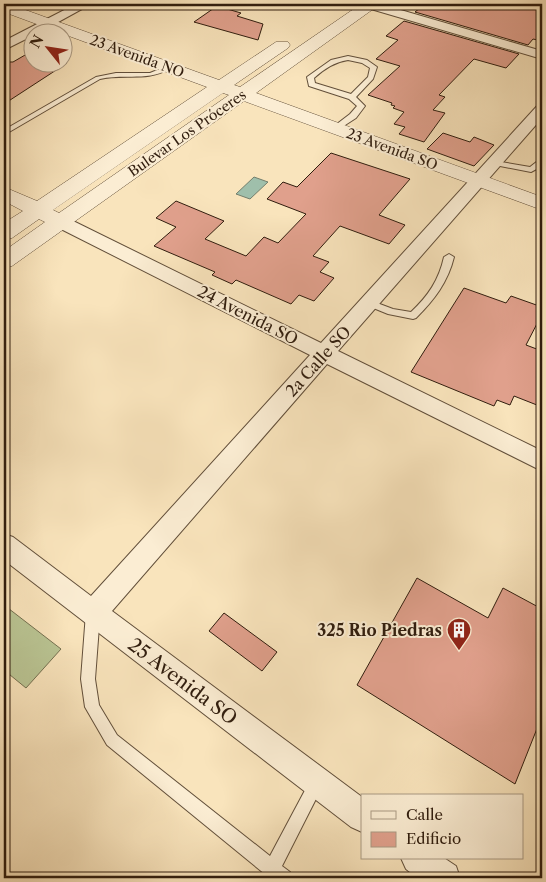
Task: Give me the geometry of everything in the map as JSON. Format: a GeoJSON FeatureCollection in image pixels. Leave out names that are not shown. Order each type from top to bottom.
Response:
{"type":"FeatureCollection","features":[{"type":"Feature","properties":{"kind":"street"},"geometry":{"type":"LineString","coordinates":[[50,22],[85,4]]}},
{"type":"Feature","properties":{"kind":"street","name":"Bulevar Los Próceres"},"geometry":{"type":"LineString","coordinates":[[4,233],[343,4]]}},
{"type":"Feature","properties":{"kind":"street"},"geometry":{"type":"LineString","coordinates":[[370,4],[542,55]]}},
{"type":"Feature","properties":{"kind":"street","name":"Bulevar Los Próceres"},"geometry":{"type":"LineString","coordinates":[[4,262],[370,4]]}},
{"type":"Feature","properties":{"kind":"street","name":"23 Avenida NO"},"geometry":{"type":"LineString","coordinates":[[4,6],[45,22]]}},
{"type":"Feature","properties":{"kind":"street","name":"23 Avenida NO"},"geometry":{"type":"LineString","coordinates":[[72,32],[242,95]]}},
{"type":"Feature","properties":{"kind":"street"},"geometry":{"type":"LineString","coordinates":[[4,46],[22,37]]}},
{"type":"Feature","properties":{"kind":"street","name":"23 Avenida SO"},"geometry":{"type":"LineString","coordinates":[[242,95],[542,204]]}},
{"type":"Feature","properties":{"kind":"street","name":"2a Calle SO"},"geometry":{"type":"LineString","coordinates":[[93,613],[542,109]]}},
{"type":"Feature","properties":{"kind":"street"},"geometry":{"type":"LineString","coordinates":[[4,193],[61,222]]}},
{"type":"Feature","properties":{"kind":"street","name":"24 Avenida SO"},"geometry":{"type":"LineString","coordinates":[[61,222],[542,462]]}},
{"type":"Feature","properties":{"kind":"street","name":"25 Avenida SO"},"geometry":{"type":"LineString","coordinates":[[4,545],[361,815]]}},
{"type":"Feature","properties":{"kind":"street"},"geometry":{"type":"LineString","coordinates":[[420,860],[444,878]]}},
{"type":"Feature","properties":{"kind":"lane"},"geometry":{"type":"LineString","coordinates":[[336,129],[353,116],[361,106],[352,98],[312,84],[310,77],[332,60],[345,58],[368,63],[374,67],[372,78],[352,98]]}},
{"type":"Feature","properties":{"kind":"lane"},"geometry":{"type":"LineString","coordinates":[[4,133],[98,78],[109,74],[147,77],[167,68]]}},
{"type":"Feature","properties":{"kind":"lane"},"geometry":{"type":"LineString","coordinates":[[495,163],[531,170],[542,162]]}},
{"type":"Feature","properties":{"kind":"lane"},"geometry":{"type":"LineString","coordinates":[[370,303],[391,312],[413,316],[433,296],[446,273],[449,257]]}},
{"type":"Feature","properties":{"kind":"lane"},"geometry":{"type":"LineString","coordinates":[[93,613],[88,678],[92,706],[112,740],[278,873],[317,782]]}},
{"type":"Feature","properties":{"kind":"shaded area"},"geometry":{"type":"Polygon","coordinates":[[[254,177],[268,182],[250,199],[236,194],[254,177]]]}},
{"type":"Feature","properties":{"kind":"shaded area"},"geometry":{"type":"Polygon","coordinates":[[[4,605],[61,649],[26,688],[4,670],[4,605]]]}},
{"type":"Feature","properties":{"kind":"building"},"geometry":{"type":"Polygon","coordinates":[[[425,4],[542,4],[542,41],[533,39],[528,45],[415,12],[425,4]]]}},
{"type":"Feature","properties":{"kind":"building"},"geometry":{"type":"Polygon","coordinates":[[[217,6],[241,13],[237,16],[263,24],[258,40],[194,22],[217,6]]]}},
{"type":"Feature","properties":{"kind":"building"},"geometry":{"type":"Polygon","coordinates":[[[404,21],[519,54],[506,68],[474,59],[439,95],[445,97],[433,110],[445,113],[424,142],[399,134],[405,127],[394,124],[404,112],[393,108],[395,106],[391,105],[392,103],[368,95],[400,66],[376,59],[398,40],[386,36],[404,21]]]}},
{"type":"Feature","properties":{"kind":"building"},"geometry":{"type":"Polygon","coordinates":[[[22,57],[22,72],[53,72],[4,104],[4,62],[13,62],[22,57]]]}},
{"type":"Feature","properties":{"kind":"building"},"geometry":{"type":"Polygon","coordinates":[[[443,133],[470,142],[474,137],[494,145],[474,166],[427,149],[443,133]]]}},
{"type":"Feature","properties":{"kind":"building"},"geometry":{"type":"Polygon","coordinates":[[[331,153],[410,179],[379,215],[405,225],[389,244],[340,226],[313,256],[329,262],[320,272],[334,278],[314,301],[299,295],[291,304],[236,280],[232,284],[212,275],[215,272],[154,246],[176,227],[156,218],[176,201],[224,221],[205,239],[246,256],[264,237],[278,243],[306,214],[267,199],[283,182],[297,187],[331,153]]]}},
{"type":"Feature","properties":{"kind":"building"},"geometry":{"type":"Polygon","coordinates":[[[464,288],[506,303],[511,296],[542,307],[542,314],[526,345],[542,351],[542,407],[514,396],[510,405],[497,400],[494,406],[411,372],[464,288]]]}},
{"type":"Feature","properties":{"kind":"building","name":"325 Rio Piedras"},"geometry":{"type":"Polygon","coordinates":[[[417,578],[488,618],[503,588],[542,609],[542,716],[515,784],[357,685],[417,578]]]}},
{"type":"Feature","properties":{"kind":"building"},"geometry":{"type":"Polygon","coordinates":[[[224,613],[277,652],[262,671],[209,631],[224,613]]]}},
{"type":"Feature","properties":{"kind":"place","name":"325 Rio Piedras"},"geometry":{"type":"Point","coordinates":[459,651]}}]}
